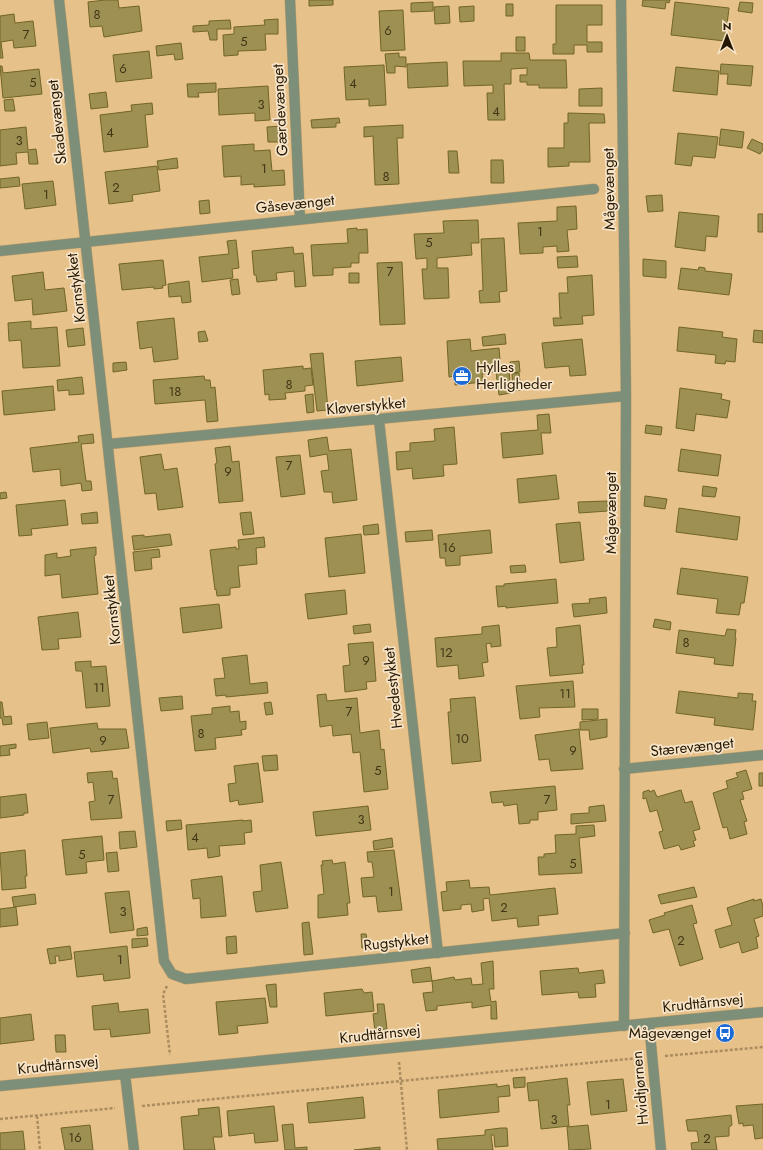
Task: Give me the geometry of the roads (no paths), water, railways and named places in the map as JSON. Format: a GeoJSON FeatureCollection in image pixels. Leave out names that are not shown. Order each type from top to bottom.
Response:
{"type":"FeatureCollection","features":[{"type":"Feature","properties":{"kind":"street","name":"Skadevænget"},"geometry":{"type":"LineString","coordinates":[[59,0],[86,242]]}},
{"type":"Feature","properties":{"kind":"street","name":"Gærdevænget"},"geometry":{"type":"LineString","coordinates":[[290,0],[300,219]]}},
{"type":"Feature","properties":{"kind":"street","name":"Mågevænget"},"geometry":{"type":"LineString","coordinates":[[621,0],[626,396],[624,1026]]}},
{"type":"Feature","properties":{"kind":"street","name":"Gåsevænget"},"geometry":{"type":"LineString","coordinates":[[0,251],[594,189]]}},
{"type":"Feature","properties":{"kind":"street","name":"Kornstykket"},"geometry":{"type":"LineString","coordinates":[[86,242],[164,961],[172,974]]}},
{"type":"Feature","properties":{"kind":"street","name":"Kløverstykket"},"geometry":{"type":"LineString","coordinates":[[109,444],[626,396]]}},
{"type":"Feature","properties":{"kind":"street","name":"Hvedestykket"},"geometry":{"type":"LineString","coordinates":[[379,420],[438,953]]}},
{"type":"Feature","properties":{"kind":"street","name":"Stærevænget"},"geometry":{"type":"LineString","coordinates":[[624,769],[763,755]]}},
{"type":"Feature","properties":{"kind":"street","name":"Rugstykket"},"geometry":{"type":"LineString","coordinates":[[172,974],[186,979],[625,933]]}},
{"type":"Feature","properties":{"kind":"street","name":"Krudttårnsvej"},"geometry":{"type":"LineString","coordinates":[[0,1086],[763,1012]]}},
{"type":"Feature","properties":{"kind":"street","name":"Hvidtjørnen"},"geometry":{"type":"LineString","coordinates":[[649,1023],[661,1150]]}},
{"type":"Feature","properties":{"kind":"street"},"geometry":{"type":"LineString","coordinates":[[125,1074],[134,1150]]}},
{"type":"Feature","properties":{"kind":"place","name":"Hylles Herligheder"},"geometry":{"type":"Point","coordinates":[462,376]}},
{"type":"Feature","properties":{"kind":"place","name":"Mågevænget"},"geometry":{"type":"Point","coordinates":[725,1033]}}]}
